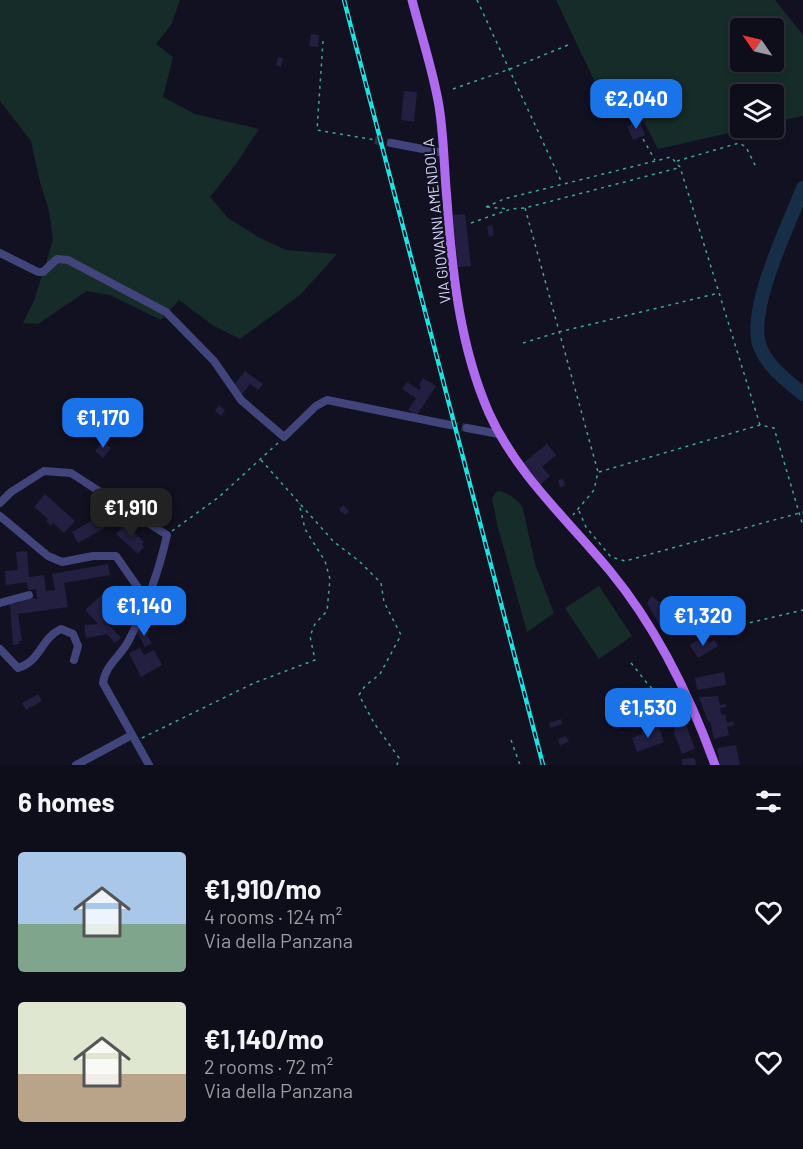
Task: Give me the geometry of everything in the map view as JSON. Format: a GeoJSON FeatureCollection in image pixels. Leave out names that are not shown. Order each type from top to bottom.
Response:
{"type":"FeatureCollection","features":[{"type":"Feature","properties":{"kind":"main road","name":"VIA GIOVANNI AMENDOLA"},"geometry":{"type":"LineString","coordinates":[[412,0],[439,104],[456,291],[470,358],[479,388],[499,434],[525,474],[610,571],[655,636],[689,700],[715,765]]}},
{"type":"Feature","properties":{"kind":"street"},"geometry":{"type":"LineString","coordinates":[[391,143],[444,153]]}},
{"type":"Feature","properties":{"kind":"street"},"geometry":{"type":"LineString","coordinates":[[0,253],[41,273],[54,261],[63,258],[166,312],[214,361],[241,400],[284,437],[316,406],[327,400],[450,425]]}},
{"type":"Feature","properties":{"kind":"street"},"geometry":{"type":"LineString","coordinates":[[467,428],[499,434]]}},
{"type":"Feature","properties":{"kind":"street"},"geometry":{"type":"LineString","coordinates":[[0,503],[11,492],[44,471],[71,472],[167,535],[161,565],[129,642],[105,672],[103,683],[149,765]]}},
{"type":"Feature","properties":{"kind":"street"},"geometry":{"type":"LineString","coordinates":[[0,516],[48,556],[62,562],[93,556],[116,556],[146,599]]}},
{"type":"Feature","properties":{"kind":"street"},"geometry":{"type":"LineString","coordinates":[[0,603],[29,595]]}},
{"type":"Feature","properties":{"kind":"street"},"geometry":{"type":"LineString","coordinates":[[0,649],[18,668],[30,664],[51,634],[61,629],[73,634],[78,646],[74,660]]}},
{"type":"Feature","properties":{"kind":"street"},"geometry":{"type":"LineString","coordinates":[[76,765],[134,738]]}},
{"type":"Feature","properties":{"kind":"path"},"geometry":{"type":"LineString","coordinates":[[477,0],[563,184]]}},
{"type":"Feature","properties":{"kind":"path"},"geometry":{"type":"LineString","coordinates":[[323,41],[317,130],[375,140]]}},
{"type":"Feature","properties":{"kind":"path"},"geometry":{"type":"LineString","coordinates":[[453,88],[510,69],[568,45]]}},
{"type":"Feature","properties":{"kind":"path"},"geometry":{"type":"LineString","coordinates":[[643,139],[656,161]]}},
{"type":"Feature","properties":{"kind":"path"},"geometry":{"type":"LineString","coordinates":[[676,161],[739,143],[746,147],[758,170]]}},
{"type":"Feature","properties":{"kind":"path"},"geometry":{"type":"LineString","coordinates":[[680,167],[525,208],[486,207],[504,198],[671,157],[680,167],[760,425]]}},
{"type":"Feature","properties":{"kind":"path"},"geometry":{"type":"LineString","coordinates":[[525,208],[598,472],[594,490],[579,510],[566,521]]}},
{"type":"Feature","properties":{"kind":"path"},"geometry":{"type":"LineString","coordinates":[[471,223],[511,209]]}},
{"type":"Feature","properties":{"kind":"path"},"geometry":{"type":"LineString","coordinates":[[523,343],[719,293]]}},
{"type":"Feature","properties":{"kind":"path"},"geometry":{"type":"LineString","coordinates":[[598,472],[760,425],[774,429],[803,526]]}},
{"type":"Feature","properties":{"kind":"path"},"geometry":{"type":"LineString","coordinates":[[167,535],[219,497],[284,437]]}},
{"type":"Feature","properties":{"kind":"path"},"geometry":{"type":"LineString","coordinates":[[261,460],[334,542],[359,561],[381,583],[384,602],[401,635],[380,674],[358,695],[374,723],[399,758],[397,765]]}},
{"type":"Feature","properties":{"kind":"path"},"geometry":{"type":"LineString","coordinates":[[134,738],[254,684],[315,660],[310,636],[315,624],[327,611],[330,579],[325,561],[305,529],[298,500]]}},
{"type":"Feature","properties":{"kind":"path"},"geometry":{"type":"LineString","coordinates":[[579,510],[586,527],[611,557],[625,561],[803,512]]}},
{"type":"Feature","properties":{"kind":"path"},"geometry":{"type":"LineString","coordinates":[[728,628],[803,610]]}},
{"type":"Feature","properties":{"kind":"path"},"geometry":{"type":"LineString","coordinates":[[631,663],[656,694],[662,698],[672,703],[689,700]]}},
{"type":"Feature","properties":{"kind":"path"},"geometry":{"type":"LineString","coordinates":[[511,740],[520,765]]}},
{"type":"Feature","properties":{"kind":"green space"},"geometry":{"type":"Polygon","coordinates":[[[0,0],[180,0],[171,25],[156,44],[173,57],[163,97],[195,114],[259,129],[236,164],[210,197],[228,218],[258,237],[286,250],[337,254],[300,295],[240,339],[214,326],[179,300],[161,320],[110,295],[87,291],[38,324],[23,323],[34,301],[53,240],[49,211],[31,141],[0,101],[0,0]]]}},
{"type":"Feature","properties":{"kind":"green space"},"geometry":{"type":"Polygon","coordinates":[[[556,0],[775,0],[803,35],[803,116],[784,120],[784,84],[730,84],[730,133],[658,149],[626,87],[602,97],[556,0]]]}},
{"type":"Feature","properties":{"kind":"green space"},"geometry":{"type":"Polygon","coordinates":[[[497,491],[511,496],[523,508],[535,564],[554,613],[527,632],[497,524],[492,498],[497,491]]]}},
{"type":"Feature","properties":{"kind":"green space"},"geometry":{"type":"Polygon","coordinates":[[[599,586],[632,636],[599,659],[565,608],[599,586]]]}},
{"type":"Feature","properties":{"kind":"building"},"geometry":{"type":"Polygon","coordinates":[[[311,34],[319,35],[318,47],[309,46],[311,34]]]}},
{"type":"Feature","properties":{"kind":"building"},"geometry":{"type":"Polygon","coordinates":[[[278,57],[283,58],[281,67],[276,65],[278,57]]]}},
{"type":"Feature","properties":{"kind":"building"},"geometry":{"type":"Polygon","coordinates":[[[404,91],[417,92],[414,122],[401,120],[404,91]]]}},
{"type":"Feature","properties":{"kind":"building"},"geometry":{"type":"Polygon","coordinates":[[[640,121],[645,135],[633,140],[627,126],[640,121]]]}},
{"type":"Feature","properties":{"kind":"building"},"geometry":{"type":"Polygon","coordinates":[[[465,214],[471,266],[458,267],[453,215],[465,214]]]}},
{"type":"Feature","properties":{"kind":"building"},"geometry":{"type":"Polygon","coordinates":[[[492,225],[494,235],[489,237],[487,226],[492,225]]]}},
{"type":"Feature","properties":{"kind":"building"},"geometry":{"type":"Polygon","coordinates":[[[245,371],[263,384],[258,390],[250,384],[241,396],[235,391],[237,388],[234,385],[245,371]]]}},
{"type":"Feature","properties":{"kind":"building"},"geometry":{"type":"Polygon","coordinates":[[[423,378],[436,386],[417,415],[408,410],[416,398],[402,389],[407,382],[419,390],[423,378]]]}},
{"type":"Feature","properties":{"kind":"building"},"geometry":{"type":"Polygon","coordinates":[[[219,405],[225,410],[221,416],[215,411],[219,405]]]}},
{"type":"Feature","properties":{"kind":"building"},"geometry":{"type":"Polygon","coordinates":[[[103,441],[111,448],[103,458],[95,451],[103,441]]]}},
{"type":"Feature","properties":{"kind":"building"},"geometry":{"type":"Polygon","coordinates":[[[547,444],[556,455],[542,467],[550,476],[540,485],[522,464],[547,444]]]}},
{"type":"Feature","properties":{"kind":"building"},"geometry":{"type":"Polygon","coordinates":[[[563,479],[565,486],[560,488],[558,480],[563,479]]]}},
{"type":"Feature","properties":{"kind":"building"},"geometry":{"type":"Polygon","coordinates":[[[45,494],[75,521],[64,533],[53,523],[51,526],[46,521],[48,519],[34,507],[45,494]]]}},
{"type":"Feature","properties":{"kind":"building"},"geometry":{"type":"Polygon","coordinates":[[[343,505],[349,511],[345,515],[339,510],[343,505]]]}},
{"type":"Feature","properties":{"kind":"building"},"geometry":{"type":"Polygon","coordinates":[[[109,511],[115,522],[78,543],[72,532],[109,511]]]}},
{"type":"Feature","properties":{"kind":"building"},"geometry":{"type":"Polygon","coordinates":[[[125,524],[144,542],[142,544],[144,547],[138,554],[116,534],[125,524]]]}},
{"type":"Feature","properties":{"kind":"building"},"geometry":{"type":"Polygon","coordinates":[[[27,551],[29,577],[44,575],[46,591],[55,590],[52,574],[108,564],[110,575],[64,583],[68,607],[18,614],[22,641],[13,645],[10,604],[19,603],[18,600],[35,598],[37,600],[36,589],[28,590],[27,582],[6,585],[5,571],[18,570],[16,552],[27,551]]]}},
{"type":"Feature","properties":{"kind":"building"},"geometry":{"type":"Polygon","coordinates":[[[110,587],[123,600],[103,618],[121,638],[115,643],[107,634],[86,638],[84,625],[98,624],[85,610],[110,587]]]}},
{"type":"Feature","properties":{"kind":"building"},"geometry":{"type":"Polygon","coordinates":[[[652,596],[665,607],[670,605],[675,613],[678,610],[685,616],[663,631],[647,603],[652,596]]]}},
{"type":"Feature","properties":{"kind":"building"},"geometry":{"type":"Polygon","coordinates":[[[142,627],[152,643],[145,647],[136,631],[142,627]]]}},
{"type":"Feature","properties":{"kind":"building"},"geometry":{"type":"Polygon","coordinates":[[[705,636],[709,643],[714,640],[718,646],[698,658],[690,645],[705,636]]]}},
{"type":"Feature","properties":{"kind":"building"},"geometry":{"type":"Polygon","coordinates":[[[140,648],[144,655],[154,650],[162,665],[141,677],[129,653],[140,648]]]}},
{"type":"Feature","properties":{"kind":"building"},"geometry":{"type":"Polygon","coordinates":[[[724,672],[726,685],[697,690],[695,678],[724,672]]]}},
{"type":"Feature","properties":{"kind":"building"},"geometry":{"type":"Polygon","coordinates":[[[38,694],[42,701],[26,710],[22,703],[38,694]]]}},
{"type":"Feature","properties":{"kind":"building"},"geometry":{"type":"Polygon","coordinates":[[[718,696],[720,705],[726,704],[726,707],[720,708],[722,715],[725,714],[727,723],[733,721],[734,725],[727,727],[729,735],[714,739],[710,721],[708,722],[699,697],[718,696]]]}},
{"type":"Feature","properties":{"kind":"building"},"geometry":{"type":"Polygon","coordinates":[[[561,719],[562,724],[550,728],[549,723],[561,719]]]}},
{"type":"Feature","properties":{"kind":"building"},"geometry":{"type":"Polygon","coordinates":[[[684,719],[695,749],[682,754],[674,733],[675,723],[684,719]]]}},
{"type":"Feature","properties":{"kind":"building"},"geometry":{"type":"Polygon","coordinates":[[[659,727],[664,742],[637,752],[632,738],[642,734],[641,732],[659,727]]]}},
{"type":"Feature","properties":{"kind":"building"},"geometry":{"type":"Polygon","coordinates":[[[566,736],[569,742],[560,745],[558,739],[566,736]]]}},
{"type":"Feature","properties":{"kind":"building"},"geometry":{"type":"Polygon","coordinates":[[[736,745],[740,765],[720,765],[717,748],[736,745]]]}},
{"type":"Feature","properties":{"kind":"building"},"geometry":{"type":"Polygon","coordinates":[[[695,758],[696,765],[682,765],[682,759],[695,758]]]}},
{"type":"Feature","properties":{"kind":"waterway"},"geometry":{"type":"LineString","coordinates":[[803,188],[771,268],[759,312],[757,331],[760,347],[768,361],[778,373],[803,394]]}},
{"type":"Feature","properties":{"kind":"tunnel"},"geometry":{"type":"LineString","coordinates":[[375,140],[391,143]]}},
{"type":"Feature","properties":{"kind":"tunnel"},"geometry":{"type":"LineString","coordinates":[[450,425],[467,428]]}},
{"type":"Feature","properties":{"kind":"railway"},"geometry":{"type":"LineString","coordinates":[[344,0],[543,765]]}}]}
